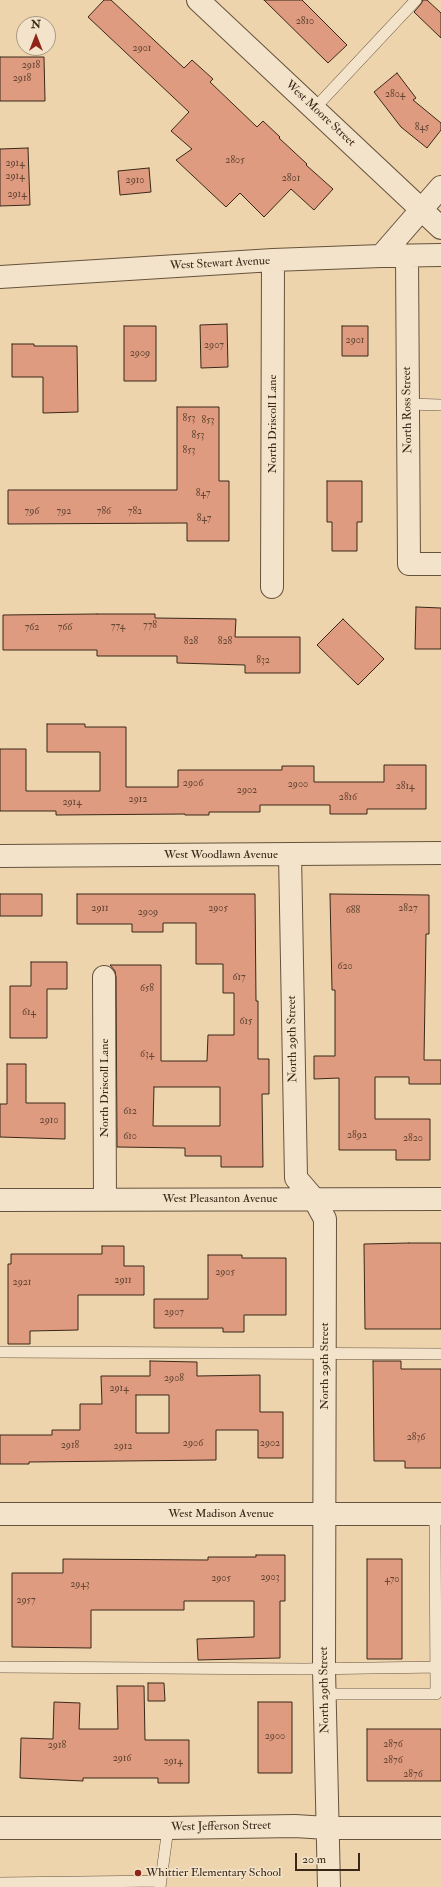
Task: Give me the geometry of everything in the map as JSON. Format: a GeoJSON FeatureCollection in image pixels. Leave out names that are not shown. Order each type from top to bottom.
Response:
{"type":"FeatureCollection","features":[{"type":"Feature","properties":{"kind":"street","name":"West Moore Street"},"geometry":{"type":"LineString","coordinates":[[208,3],[314,109],[441,228]]}},
{"type":"Feature","properties":{"kind":"street"},"geometry":{"type":"LineString","coordinates":[[381,256],[420,209],[441,187]]}},
{"type":"Feature","properties":{"kind":"street","name":"West Stewart Avenue"},"geometry":{"type":"LineString","coordinates":[[0,277],[273,260],[381,256],[441,256]]}},
{"type":"Feature","properties":{"kind":"street","name":"North Ross Street"},"geometry":{"type":"LineString","coordinates":[[407,256],[409,564],[441,564]]}},
{"type":"Feature","properties":{"kind":"street","name":"North Driscoll Lane"},"geometry":{"type":"LineString","coordinates":[[272,587],[273,260]]}},
{"type":"Feature","properties":{"kind":"street","name":"West Woodlawn Avenue"},"geometry":{"type":"LineString","coordinates":[[0,856],[441,853]]}},
{"type":"Feature","properties":{"kind":"street","name":"North 29th Street"},"geometry":{"type":"LineString","coordinates":[[290,854],[296,1178],[314,1199],[325,1219],[326,1355],[324,1669],[329,1887]]}},
{"type":"Feature","properties":{"kind":"street","name":"North Driscoll Lane"},"geometry":{"type":"LineString","coordinates":[[104,977],[105,1200]]}},
{"type":"Feature","properties":{"kind":"street","name":"West Pleasanton Avenue"},"geometry":{"type":"LineString","coordinates":[[0,1200],[441,1199]]}},
{"type":"Feature","properties":{"kind":"street","name":"West Madison Avenue"},"geometry":{"type":"LineString","coordinates":[[0,1514],[438,1514]]}},
{"type":"Feature","properties":{"kind":"street","name":"West Jefferson Street"},"geometry":{"type":"LineString","coordinates":[[0,1828],[295,1826],[327,1828],[441,1828]]}},
{"type":"Feature","properties":{"kind":"lane"},"geometry":{"type":"LineString","coordinates":[[314,109],[416,0]]}},
{"type":"Feature","properties":{"kind":"lane"},"geometry":{"type":"LineString","coordinates":[[408,404],[441,404]]}},
{"type":"Feature","properties":{"kind":"lane"},"geometry":{"type":"LineString","coordinates":[[0,1352],[326,1355],[441,1354]]}},
{"type":"Feature","properties":{"kind":"lane"},"geometry":{"type":"LineString","coordinates":[[325,1694],[436,1694],[439,1667],[438,1514]]}},
{"type":"Feature","properties":{"kind":"lane"},"geometry":{"type":"LineString","coordinates":[[0,1666],[324,1669],[439,1667]]}},
{"type":"Feature","properties":{"kind":"lane"},"geometry":{"type":"LineString","coordinates":[[0,1883],[160,1884],[168,1828]]}},
{"type":"Feature","properties":{"kind":"building"},"geometry":{"type":"Polygon","coordinates":[[[104,0],[111,0],[184,68],[192,60],[213,79],[210,82],[257,127],[263,121],[307,164],[306,165],[333,189],[314,210],[291,189],[264,217],[240,193],[226,207],[176,160],[192,149],[171,131],[189,112],[88,17],[104,0]]]}},
{"type":"Feature","properties":{"kind":"building"},"geometry":{"type":"Polygon","coordinates":[[[264,0],[302,0],[347,45],[328,63],[264,0]]]}},
{"type":"Feature","properties":{"kind":"building"},"geometry":{"type":"Polygon","coordinates":[[[423,0],[427,0],[441,13],[441,38],[414,12],[423,0]]]}},
{"type":"Feature","properties":{"kind":"building"},"geometry":{"type":"Polygon","coordinates":[[[0,57],[44,57],[45,101],[0,101],[0,57]]]}},
{"type":"Feature","properties":{"kind":"building"},"geometry":{"type":"Polygon","coordinates":[[[397,73],[416,98],[413,100],[441,123],[441,130],[427,148],[401,127],[374,92],[397,73]]]}},
{"type":"Feature","properties":{"kind":"building"},"geometry":{"type":"Polygon","coordinates":[[[28,148],[30,205],[0,206],[0,149],[28,148]]]}},
{"type":"Feature","properties":{"kind":"building"},"geometry":{"type":"Polygon","coordinates":[[[149,168],[151,192],[120,195],[118,171],[149,168]]]}},
{"type":"Feature","properties":{"kind":"building"},"geometry":{"type":"Polygon","coordinates":[[[227,324],[228,367],[201,368],[200,325],[227,324]]]}},
{"type":"Feature","properties":{"kind":"building"},"geometry":{"type":"Polygon","coordinates":[[[124,326],[156,326],[156,381],[124,381],[124,326]]]}},
{"type":"Feature","properties":{"kind":"building"},"geometry":{"type":"Polygon","coordinates":[[[342,326],[368,326],[368,356],[342,356],[342,326]]]}},
{"type":"Feature","properties":{"kind":"building"},"geometry":{"type":"Polygon","coordinates":[[[12,344],[34,344],[34,346],[77,346],[78,412],[43,413],[43,377],[12,377],[12,344]]]}},
{"type":"Feature","properties":{"kind":"building"},"geometry":{"type":"Polygon","coordinates":[[[177,407],[219,407],[219,481],[229,481],[229,541],[187,541],[187,523],[8,524],[8,490],[177,490],[177,407]]]}},
{"type":"Feature","properties":{"kind":"building"},"geometry":{"type":"Polygon","coordinates":[[[327,481],[362,481],[362,522],[357,522],[357,551],[332,551],[332,522],[327,522],[327,481]]]}},
{"type":"Feature","properties":{"kind":"building"},"geometry":{"type":"Polygon","coordinates":[[[416,607],[441,608],[441,649],[415,649],[416,607]]]}},
{"type":"Feature","properties":{"kind":"building"},"geometry":{"type":"Polygon","coordinates":[[[155,614],[155,618],[236,619],[235,637],[300,637],[300,673],[245,673],[245,665],[177,663],[177,656],[97,656],[97,650],[3,650],[3,615],[155,614]]]}},
{"type":"Feature","properties":{"kind":"building"},"geometry":{"type":"Polygon","coordinates":[[[343,619],[384,659],[358,685],[317,645],[343,619]]]}},
{"type":"Feature","properties":{"kind":"building"},"geometry":{"type":"Polygon","coordinates":[[[47,724],[85,724],[85,727],[126,727],[126,787],[178,787],[178,770],[282,770],[282,766],[314,766],[314,782],[384,782],[384,765],[426,765],[426,809],[367,809],[367,814],[330,814],[330,805],[260,805],[260,812],[209,812],[209,815],[56,815],[56,811],[0,811],[0,749],[26,749],[26,791],[100,791],[100,752],[47,752],[47,724]]]}},
{"type":"Feature","properties":{"kind":"building"},"geometry":{"type":"Polygon","coordinates":[[[0,894],[42,894],[42,916],[0,916],[0,894]]]}},
{"type":"Feature","properties":{"kind":"building"},"geometry":{"type":"Polygon","coordinates":[[[77,894],[255,894],[258,1059],[269,1059],[269,1094],[262,1094],[263,1167],[221,1167],[221,1156],[185,1156],[185,1148],[117,1147],[116,977],[115,971],[110,965],[161,965],[161,1061],[207,1061],[208,1035],[234,1035],[234,993],[223,993],[223,964],[196,964],[196,923],[163,923],[163,932],[132,932],[132,924],[77,924],[77,894]],[[154,1087],[153,1126],[220,1126],[220,1087],[154,1087]]]}},
{"type":"Feature","properties":{"kind":"building"},"geometry":{"type":"Polygon","coordinates":[[[330,894],[429,895],[429,934],[426,934],[424,1060],[441,1060],[441,1084],[409,1084],[409,1077],[375,1077],[375,1119],[430,1119],[430,1160],[396,1160],[396,1150],[339,1150],[339,1078],[314,1079],[314,1056],[335,1056],[335,990],[332,990],[330,894]]]}},
{"type":"Feature","properties":{"kind":"building"},"geometry":{"type":"Polygon","coordinates":[[[31,962],[67,962],[67,989],[47,989],[47,1038],[10,1038],[10,986],[31,986],[31,962]]]}},
{"type":"Feature","properties":{"kind":"building"},"geometry":{"type":"Polygon","coordinates":[[[7,1064],[26,1064],[26,1103],[65,1103],[65,1139],[0,1137],[0,1104],[7,1104],[7,1064]]]}},
{"type":"Feature","properties":{"kind":"building"},"geometry":{"type":"Polygon","coordinates":[[[441,1243],[441,1329],[365,1329],[364,1244],[441,1243]]]}},
{"type":"Feature","properties":{"kind":"building"},"geometry":{"type":"Polygon","coordinates":[[[102,1246],[124,1246],[124,1266],[144,1266],[144,1295],[78,1295],[78,1330],[30,1331],[30,1344],[8,1344],[8,1264],[11,1264],[11,1254],[102,1254],[102,1246]]]}},
{"type":"Feature","properties":{"kind":"building"},"geometry":{"type":"Polygon","coordinates":[[[208,1255],[242,1255],[242,1258],[286,1258],[286,1315],[244,1315],[244,1332],[223,1332],[223,1328],[154,1328],[154,1299],[208,1299],[208,1255]]]}},
{"type":"Feature","properties":{"kind":"building"},"geometry":{"type":"Polygon","coordinates":[[[150,1361],[197,1362],[197,1376],[260,1375],[260,1412],[283,1412],[283,1458],[258,1458],[258,1430],[216,1430],[216,1460],[29,1462],[29,1464],[0,1464],[0,1435],[52,1435],[52,1430],[80,1430],[80,1404],[102,1404],[101,1376],[150,1376],[150,1361]],[[136,1395],[136,1433],[169,1433],[169,1395],[136,1395]]]}},
{"type":"Feature","properties":{"kind":"building"},"geometry":{"type":"Polygon","coordinates":[[[373,1361],[401,1361],[401,1369],[441,1369],[441,1468],[405,1468],[405,1461],[374,1461],[373,1361]]]}},
{"type":"Feature","properties":{"kind":"building"},"geometry":{"type":"Polygon","coordinates":[[[256,1555],[285,1555],[285,1601],[280,1601],[280,1658],[198,1660],[197,1639],[254,1637],[254,1601],[184,1601],[184,1610],[91,1610],[91,1648],[12,1647],[12,1573],[63,1573],[63,1559],[208,1560],[208,1557],[256,1557],[256,1555]]]}},
{"type":"Feature","properties":{"kind":"building"},"geometry":{"type":"Polygon","coordinates":[[[367,1559],[402,1559],[402,1659],[367,1659],[367,1559]]]}},
{"type":"Feature","properties":{"kind":"building"},"geometry":{"type":"Polygon","coordinates":[[[148,1683],[164,1683],[165,1701],[148,1701],[148,1683]]]}},
{"type":"Feature","properties":{"kind":"building"},"geometry":{"type":"Polygon","coordinates":[[[117,1686],[144,1686],[145,1740],[189,1740],[189,1783],[158,1783],[158,1778],[83,1778],[83,1781],[20,1778],[21,1738],[53,1739],[54,1702],[80,1703],[79,1729],[118,1729],[117,1686]]]}},
{"type":"Feature","properties":{"kind":"building"},"geometry":{"type":"Polygon","coordinates":[[[258,1702],[292,1702],[292,1773],[258,1773],[258,1702]]]}},
{"type":"Feature","properties":{"kind":"building"},"geometry":{"type":"Polygon","coordinates":[[[367,1729],[441,1729],[441,1781],[367,1781],[367,1729]]]}},
{"type":"Feature","properties":{"kind":"place","name":"Whittier Elementary School"},"geometry":{"type":"Point","coordinates":[138,1873]}}]}
